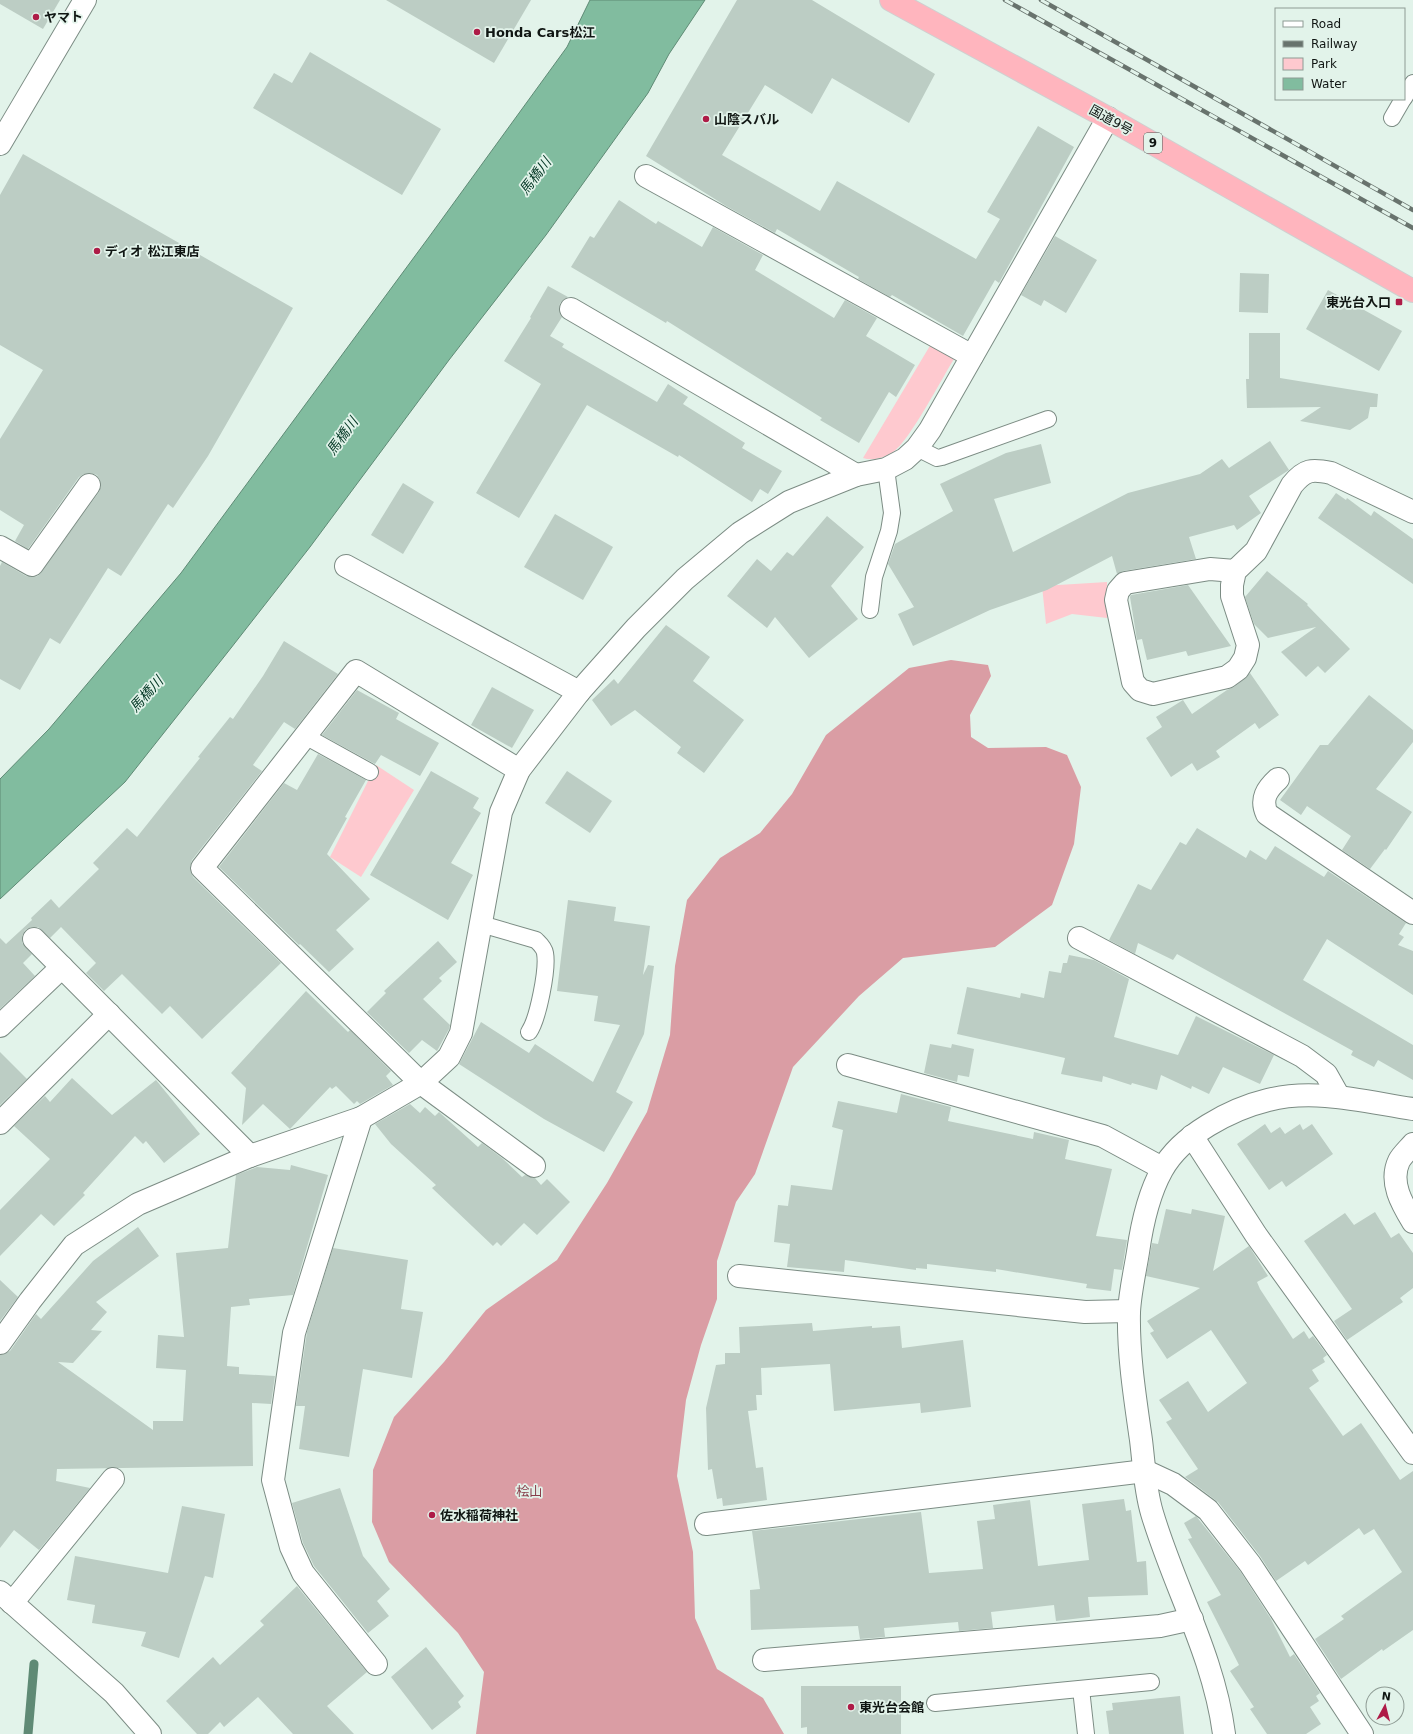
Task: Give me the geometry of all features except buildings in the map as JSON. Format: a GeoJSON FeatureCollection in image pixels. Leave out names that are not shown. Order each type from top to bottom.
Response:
{"type":"FeatureCollection","features":[{"type":"Feature","properties":{"kind":"highway","name":"国道9号"},"geometry":{"type":"LineString","coordinates":[[891,0],[1108,118],[1413,290]]}},
{"type":"Feature","properties":{"kind":"street"},"geometry":{"type":"LineString","coordinates":[[0,144],[85,0]]}},
{"type":"Feature","properties":{"kind":"street"},"geometry":{"type":"LineString","coordinates":[[0,1343],[30,1301],[74,1245],[138,1204],[250,1156],[361,1118],[421,1083],[449,1057],[461,1033],[501,812],[519,770],[579,692],[636,628],[685,579],[740,533],[789,502],[856,475],[886,469],[905,459],[917,448],[930,430],[1108,118]]}},
{"type":"Feature","properties":{"kind":"street"},"geometry":{"type":"LineString","coordinates":[[646,176],[972,356]]}},
{"type":"Feature","properties":{"kind":"street"},"geometry":{"type":"LineString","coordinates":[[571,309],[856,475]]}},
{"type":"Feature","properties":{"kind":"street"},"geometry":{"type":"LineString","coordinates":[[1235,571],[1210,569],[1125,583],[1118,592],[1116,600],[1133,682],[1140,690],[1153,694],[1227,677],[1238,669],[1245,658],[1248,645],[1232,596],[1232,585],[1235,571],[1256,551],[1292,484],[1308,471],[1319,470],[1332,472],[1413,512]]}},
{"type":"Feature","properties":{"kind":"street"},"geometry":{"type":"LineString","coordinates":[[0,546],[32,565],[89,485]]}},
{"type":"Feature","properties":{"kind":"street"},"geometry":{"type":"LineString","coordinates":[[346,566],[579,692]]}},
{"type":"Feature","properties":{"kind":"street"},"geometry":{"type":"LineString","coordinates":[[519,770],[356,670],[202,868],[421,1083],[534,1166]]}},
{"type":"Feature","properties":{"kind":"street"},"geometry":{"type":"LineString","coordinates":[[1278,779],[1264,796],[1263,806],[1267,814],[1413,913]]}},
{"type":"Feature","properties":{"kind":"street"},"geometry":{"type":"LineString","coordinates":[[1079,938],[1302,1056],[1326,1074],[1339,1097]]}},
{"type":"Feature","properties":{"kind":"street"},"geometry":{"type":"LineString","coordinates":[[34,939],[250,1156]]}},
{"type":"Feature","properties":{"kind":"street"},"geometry":{"type":"LineString","coordinates":[[0,1026],[62,967]]}},
{"type":"Feature","properties":{"kind":"street"},"geometry":{"type":"LineString","coordinates":[[0,1123],[109,1014]]}},
{"type":"Feature","properties":{"kind":"street"},"geometry":{"type":"LineString","coordinates":[[848,1064],[1103,1136],[1162,1168]]}},
{"type":"Feature","properties":{"kind":"street"},"geometry":{"type":"LineString","coordinates":[[1224,1734],[1211,1676],[1192,1619],[1151,1511],[1133,1381],[1129,1311],[1142,1222],[1151,1194],[1162,1168],[1192,1136],[1221,1119],[1268,1100],[1315,1095],[1339,1097],[1413,1109]]}},
{"type":"Feature","properties":{"kind":"street"},"geometry":{"type":"LineString","coordinates":[[361,1118],[294,1333],[273,1480],[292,1547],[302,1573],[376,1664]]}},
{"type":"Feature","properties":{"kind":"street"},"geometry":{"type":"LineString","coordinates":[[1192,1136],[1256,1235],[1413,1453]]}},
{"type":"Feature","properties":{"kind":"street"},"geometry":{"type":"LineString","coordinates":[[1413,1144],[1399,1160],[1395,1178],[1400,1200],[1413,1222]]}},
{"type":"Feature","properties":{"kind":"street"},"geometry":{"type":"LineString","coordinates":[[739,1276],[1086,1312],[1129,1311]]}},
{"type":"Feature","properties":{"kind":"street"},"geometry":{"type":"LineString","coordinates":[[706,1524],[1145,1471],[1174,1484],[1208,1510],[1250,1564],[1362,1734]]}},
{"type":"Feature","properties":{"kind":"street"},"geometry":{"type":"LineString","coordinates":[[113,1479],[6,1597],[114,1693],[150,1734]]}},
{"type":"Feature","properties":{"kind":"street"},"geometry":{"type":"LineString","coordinates":[[764,1660],[1160,1626],[1192,1619]]}},
{"type":"Feature","properties":{"kind":"lane"},"geometry":{"type":"LineString","coordinates":[[1405,97],[1413,83]]}},
{"type":"Feature","properties":{"kind":"lane"},"geometry":{"type":"LineString","coordinates":[[1392,118],[1403,100]]}},
{"type":"Feature","properties":{"kind":"lane"},"geometry":{"type":"LineString","coordinates":[[917,448],[937,458],[942,457],[1048,419]]}},
{"type":"Feature","properties":{"kind":"lane"},"geometry":{"type":"LineString","coordinates":[[870,610],[874,577],[889,531],[892,513],[886,469]]}},
{"type":"Feature","properties":{"kind":"lane"},"geometry":{"type":"LineString","coordinates":[[305,736],[370,772]]}},
{"type":"Feature","properties":{"kind":"lane"},"geometry":{"type":"LineString","coordinates":[[481,924],[536,940],[542,946],[545,953],[545,964],[538,1007],[533,1026],[528,1032]]}},
{"type":"Feature","properties":{"kind":"lane"},"geometry":{"type":"LineString","coordinates":[[935,1703],[1151,1682]]}},
{"type":"Feature","properties":{"kind":"lane"},"geometry":{"type":"LineString","coordinates":[[1081,1689],[1086,1734]]}},
{"type":"Feature","properties":{"kind":"green space"},"geometry":{"type":"Polygon","coordinates":[[[931,344],[954,359],[925,409],[908,436],[893,452],[878,458],[863,458],[931,344]]]}},
{"type":"Feature","properties":{"kind":"green space"},"geometry":{"type":"Polygon","coordinates":[[[1107,582],[1107,618],[1072,614],[1046,624],[1042,586],[1107,582]]]}},
{"type":"Feature","properties":{"kind":"green space","name":"桧山"},"geometry":{"type":"Polygon","coordinates":[[[951,660],[988,665],[991,676],[970,715],[971,737],[988,748],[1046,747],[1067,755],[1081,787],[1074,844],[1052,905],[995,947],[903,958],[859,996],[793,1067],[755,1174],[736,1202],[717,1261],[717,1299],[701,1345],[686,1400],[677,1476],[693,1552],[695,1618],[717,1669],[763,1698],[784,1734],[476,1734],[484,1672],[458,1633],[389,1562],[372,1522],[373,1470],[394,1417],[444,1362],[486,1310],[557,1260],[607,1183],[647,1112],[670,1035],[675,966],[687,900],[720,858],[760,833],[792,794],[826,735],[909,668],[951,660]]]}},
{"type":"Feature","properties":{"kind":"green space"},"geometry":{"type":"Polygon","coordinates":[[[376,765],[414,790],[361,877],[330,857],[376,765]]]}},
{"type":"Feature","properties":{"kind":"water","name":"馬橋川"},"geometry":{"type":"Polygon","coordinates":[[[590,0],[705,0],[669,54],[648,93],[546,235],[449,360],[310,547],[231,648],[125,782],[0,899],[0,779],[49,729],[181,573],[567,47],[590,0]]]}},
{"type":"Feature","properties":{"kind":"waterway"},"geometry":{"type":"LineString","coordinates":[[28,1734],[34,1664]]}},
{"type":"Feature","properties":{"kind":"railway"},"geometry":{"type":"LineString","coordinates":[[1005,0],[1413,228]]}},
{"type":"Feature","properties":{"kind":"railway"},"geometry":{"type":"LineString","coordinates":[[1041,0],[1413,210]]}},
{"type":"Feature","properties":{"kind":"place","name":"ヤマト"},"geometry":{"type":"Point","coordinates":[36,17]}},
{"type":"Feature","properties":{"kind":"place","name":"Honda Cars松江"},"geometry":{"type":"Point","coordinates":[477,32]}},
{"type":"Feature","properties":{"kind":"place","name":"山陰スバル"},"geometry":{"type":"Point","coordinates":[706,119]}},
{"type":"Feature","properties":{"kind":"place","name":"ディオ 松江東店"},"geometry":{"type":"Point","coordinates":[97,251]}},
{"type":"Feature","properties":{"kind":"place","name":"東光台入口"},"geometry":{"type":"Point","coordinates":[1399,302]}},
{"type":"Feature","properties":{"kind":"place","name":"佐水稲荷神社"},"geometry":{"type":"Point","coordinates":[432,1515]}},
{"type":"Feature","properties":{"kind":"place","name":"東光台会館"},"geometry":{"type":"Point","coordinates":[851,1707]}}]}
